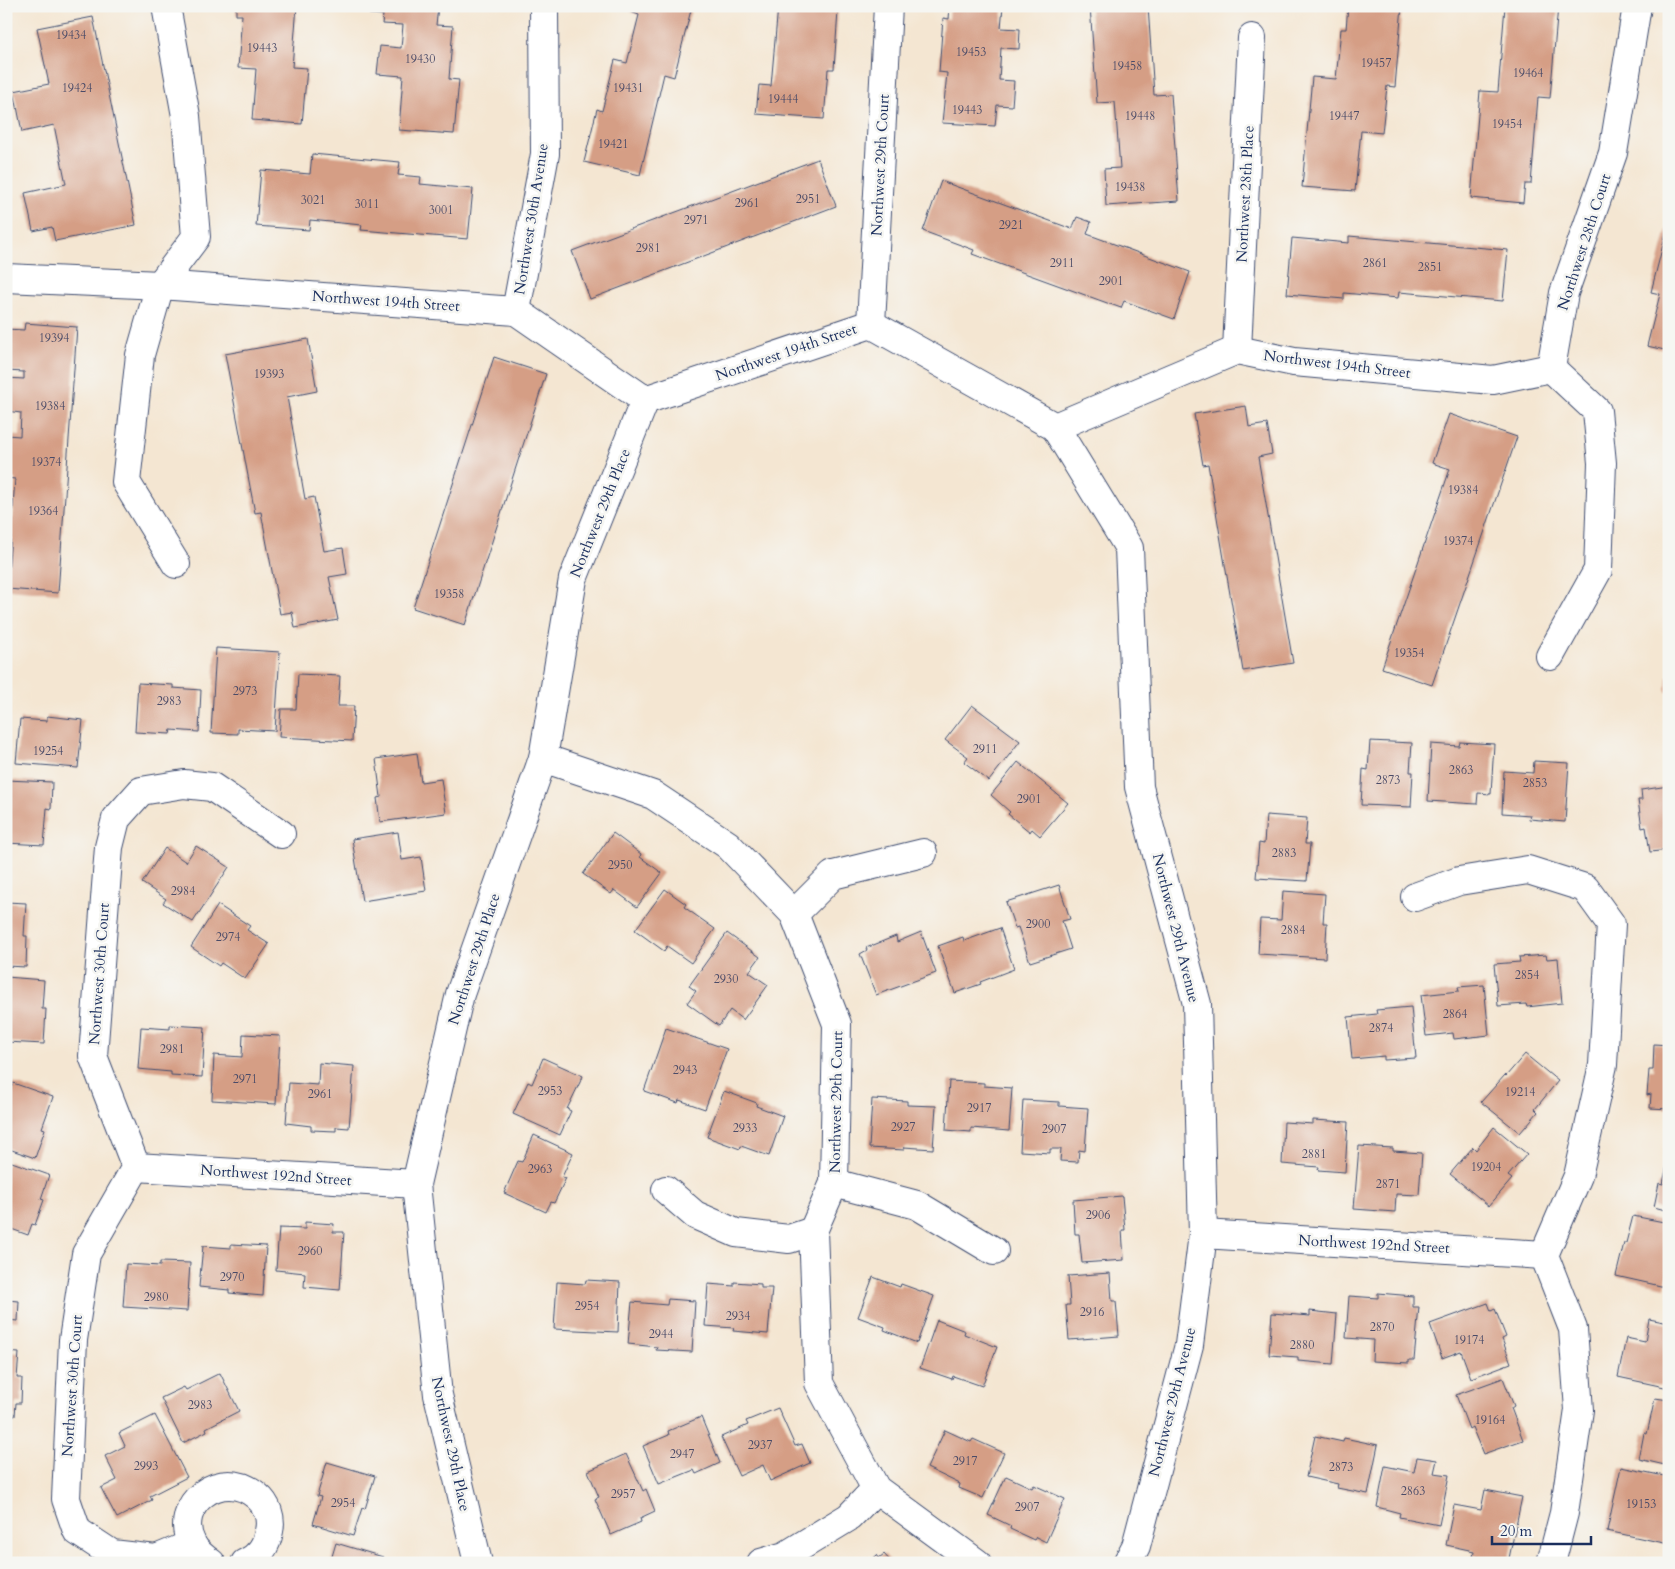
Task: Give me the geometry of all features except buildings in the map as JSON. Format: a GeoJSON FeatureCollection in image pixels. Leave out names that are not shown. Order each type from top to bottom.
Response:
{"type":"FeatureCollection","features":[{"type":"Feature","properties":{"kind":"street"},"geometry":{"type":"LineString","coordinates":[[166,6],[186,116],[196,237],[160,285],[140,355],[126,482],[176,564]]}},
{"type":"Feature","properties":{"kind":"street","name":"Northwest 30th Avenue"},"geometry":{"type":"LineString","coordinates":[[516,311],[545,154],[544,6]]}},
{"type":"Feature","properties":{"kind":"street","name":"Northwest 29th Court"},"geometry":{"type":"LineString","coordinates":[[871,324],[888,6]]}},
{"type":"Feature","properties":{"kind":"street","name":"Northwest 28th Court"},"geometry":{"type":"LineString","coordinates":[[1550,368],[1564,293],[1613,154],[1637,6]]}},
{"type":"Feature","properties":{"kind":"street","name":"Northwest 28th Place"},"geometry":{"type":"LineString","coordinates":[[1237,350],[1252,38]]}},
{"type":"Feature","properties":{"kind":"street","name":"Northwest 194th Street"},"geometry":{"type":"LineString","coordinates":[[6,278],[160,285],[516,311]]}},
{"type":"Feature","properties":{"kind":"street"},"geometry":{"type":"LineString","coordinates":[[516,311],[645,400]]}},
{"type":"Feature","properties":{"kind":"street","name":"Northwest 194th Street"},"geometry":{"type":"LineString","coordinates":[[645,400],[871,324],[1055,427]]}},
{"type":"Feature","properties":{"kind":"street"},"geometry":{"type":"LineString","coordinates":[[1055,427],[1237,350]]}},
{"type":"Feature","properties":{"kind":"street","name":"Northwest 194th Street"},"geometry":{"type":"LineString","coordinates":[[1237,350],[1294,362],[1493,380],[1550,368]]}},
{"type":"Feature","properties":{"kind":"street"},"geometry":{"type":"LineString","coordinates":[[1550,368],[1597,411],[1602,463],[1598,570],[1550,656]]}},
{"type":"Feature","properties":{"kind":"street","name":"Northwest 29th Place"},"geometry":{"type":"LineString","coordinates":[[478,1563],[438,1395],[416,1184],[460,994],[543,758],[572,579],[645,400]]}},
{"type":"Feature","properties":{"kind":"street","name":"Northwest 29th Avenue"},"geometry":{"type":"LineString","coordinates":[[1055,427],[1129,548],[1139,787],[1197,1004],[1203,1234],[1189,1345],[1136,1546],[1127,1563]]}},
{"type":"Feature","properties":{"kind":"street"},"geometry":{"type":"LineString","coordinates":[[543,758],[653,795],[728,845],[794,914],[833,875],[923,853]]}},
{"type":"Feature","properties":{"kind":"street","name":"Northwest 30th Court"},"geometry":{"type":"LineString","coordinates":[[201,1554],[156,1559],[112,1554],[78,1531],[66,1499],[73,1340],[86,1254],[136,1166],[93,1056],[109,846],[116,819],[141,791],[184,784],[212,787],[281,834]]}},
{"type":"Feature","properties":{"kind":"street"},"geometry":{"type":"LineString","coordinates":[[1416,896],[1459,881],[1528,870],[1585,888],[1611,924],[1602,1064],[1578,1176],[1544,1255],[1573,1328],[1579,1410],[1564,1513],[1551,1563]]}},
{"type":"Feature","properties":{"kind":"street","name":"Northwest 29th Court"},"geometry":{"type":"LineString","coordinates":[[794,914],[837,1024],[834,1183],[813,1231],[819,1383],[876,1489]]}},
{"type":"Feature","properties":{"kind":"street","name":"Northwest 192nd Street"},"geometry":{"type":"LineString","coordinates":[[136,1166],[416,1184]]}},
{"type":"Feature","properties":{"kind":"street"},"geometry":{"type":"LineString","coordinates":[[834,1183],[917,1205],[994,1251]]}},
{"type":"Feature","properties":{"kind":"street"},"geometry":{"type":"LineString","coordinates":[[666,1190],[695,1215],[736,1233],[789,1239],[813,1231]]}},
{"type":"Feature","properties":{"kind":"street","name":"Northwest 192nd Street"},"geometry":{"type":"LineString","coordinates":[[1203,1234],[1544,1255]]}},
{"type":"Feature","properties":{"kind":"street"},"geometry":{"type":"LineString","coordinates":[[201,1554],[188,1531],[188,1518],[193,1506],[201,1495],[213,1488],[226,1484],[239,1486],[252,1491],[262,1500],[268,1512],[270,1526],[268,1539],[261,1551],[245,1563]]}},
{"type":"Feature","properties":{"kind":"street"},"geometry":{"type":"LineString","coordinates":[[761,1563],[785,1556],[849,1517],[876,1489],[977,1563]]}}]}
